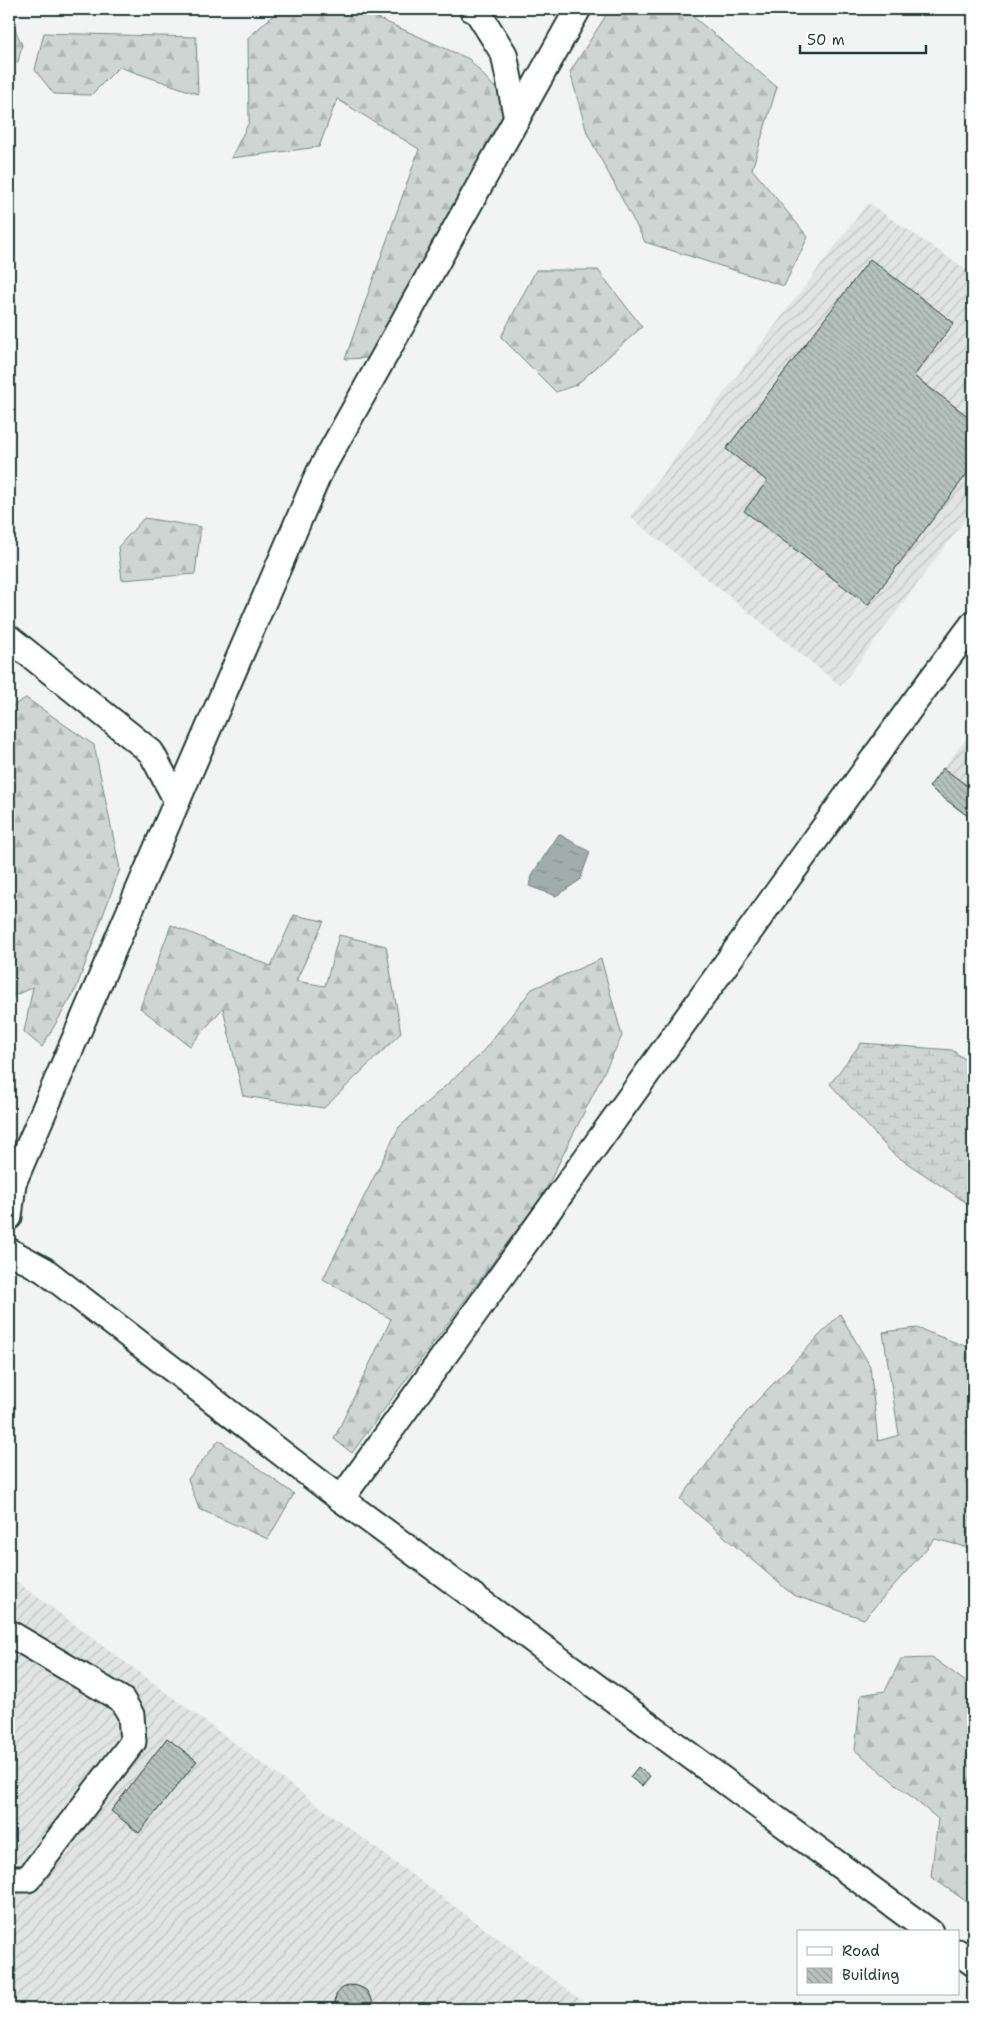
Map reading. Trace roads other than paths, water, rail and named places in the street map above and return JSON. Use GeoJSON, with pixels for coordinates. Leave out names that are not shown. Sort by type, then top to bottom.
{"type":"FeatureCollection","features":[{"type":"Feature","properties":{"kind":"street"},"geometry":{"type":"LineString","coordinates":[[472,9],[477,11],[504,54],[516,119]]}},
{"type":"Feature","properties":{"kind":"street"},"geometry":{"type":"LineString","coordinates":[[9,1217],[13,1183],[319,473],[578,9]]}},
{"type":"Feature","properties":{"kind":"street"},"geometry":{"type":"LineString","coordinates":[[341,1500],[912,704],[973,624]]}},
{"type":"Feature","properties":{"kind":"street"},"geometry":{"type":"LineString","coordinates":[[9,638],[151,752],[177,801]]}},
{"type":"Feature","properties":{"kind":"street"},"geometry":{"type":"LineString","coordinates":[[9,1251],[44,1270],[341,1500],[927,1930]]}},
{"type":"Feature","properties":{"kind":"street"},"geometry":{"type":"LineString","coordinates":[[9,1633],[122,1700],[131,1715],[133,1742],[28,1879],[9,1879]]}},
{"type":"Feature","properties":{"kind":"street"},"geometry":{"type":"LineString","coordinates":[[960,1953],[973,1963]]}},
{"type":"Feature","properties":{"kind":"water"},"geometry":{"type":"Polygon","coordinates":[[[559,834],[590,852],[580,880],[556,896],[529,886],[533,873],[559,834]]]}}]}
